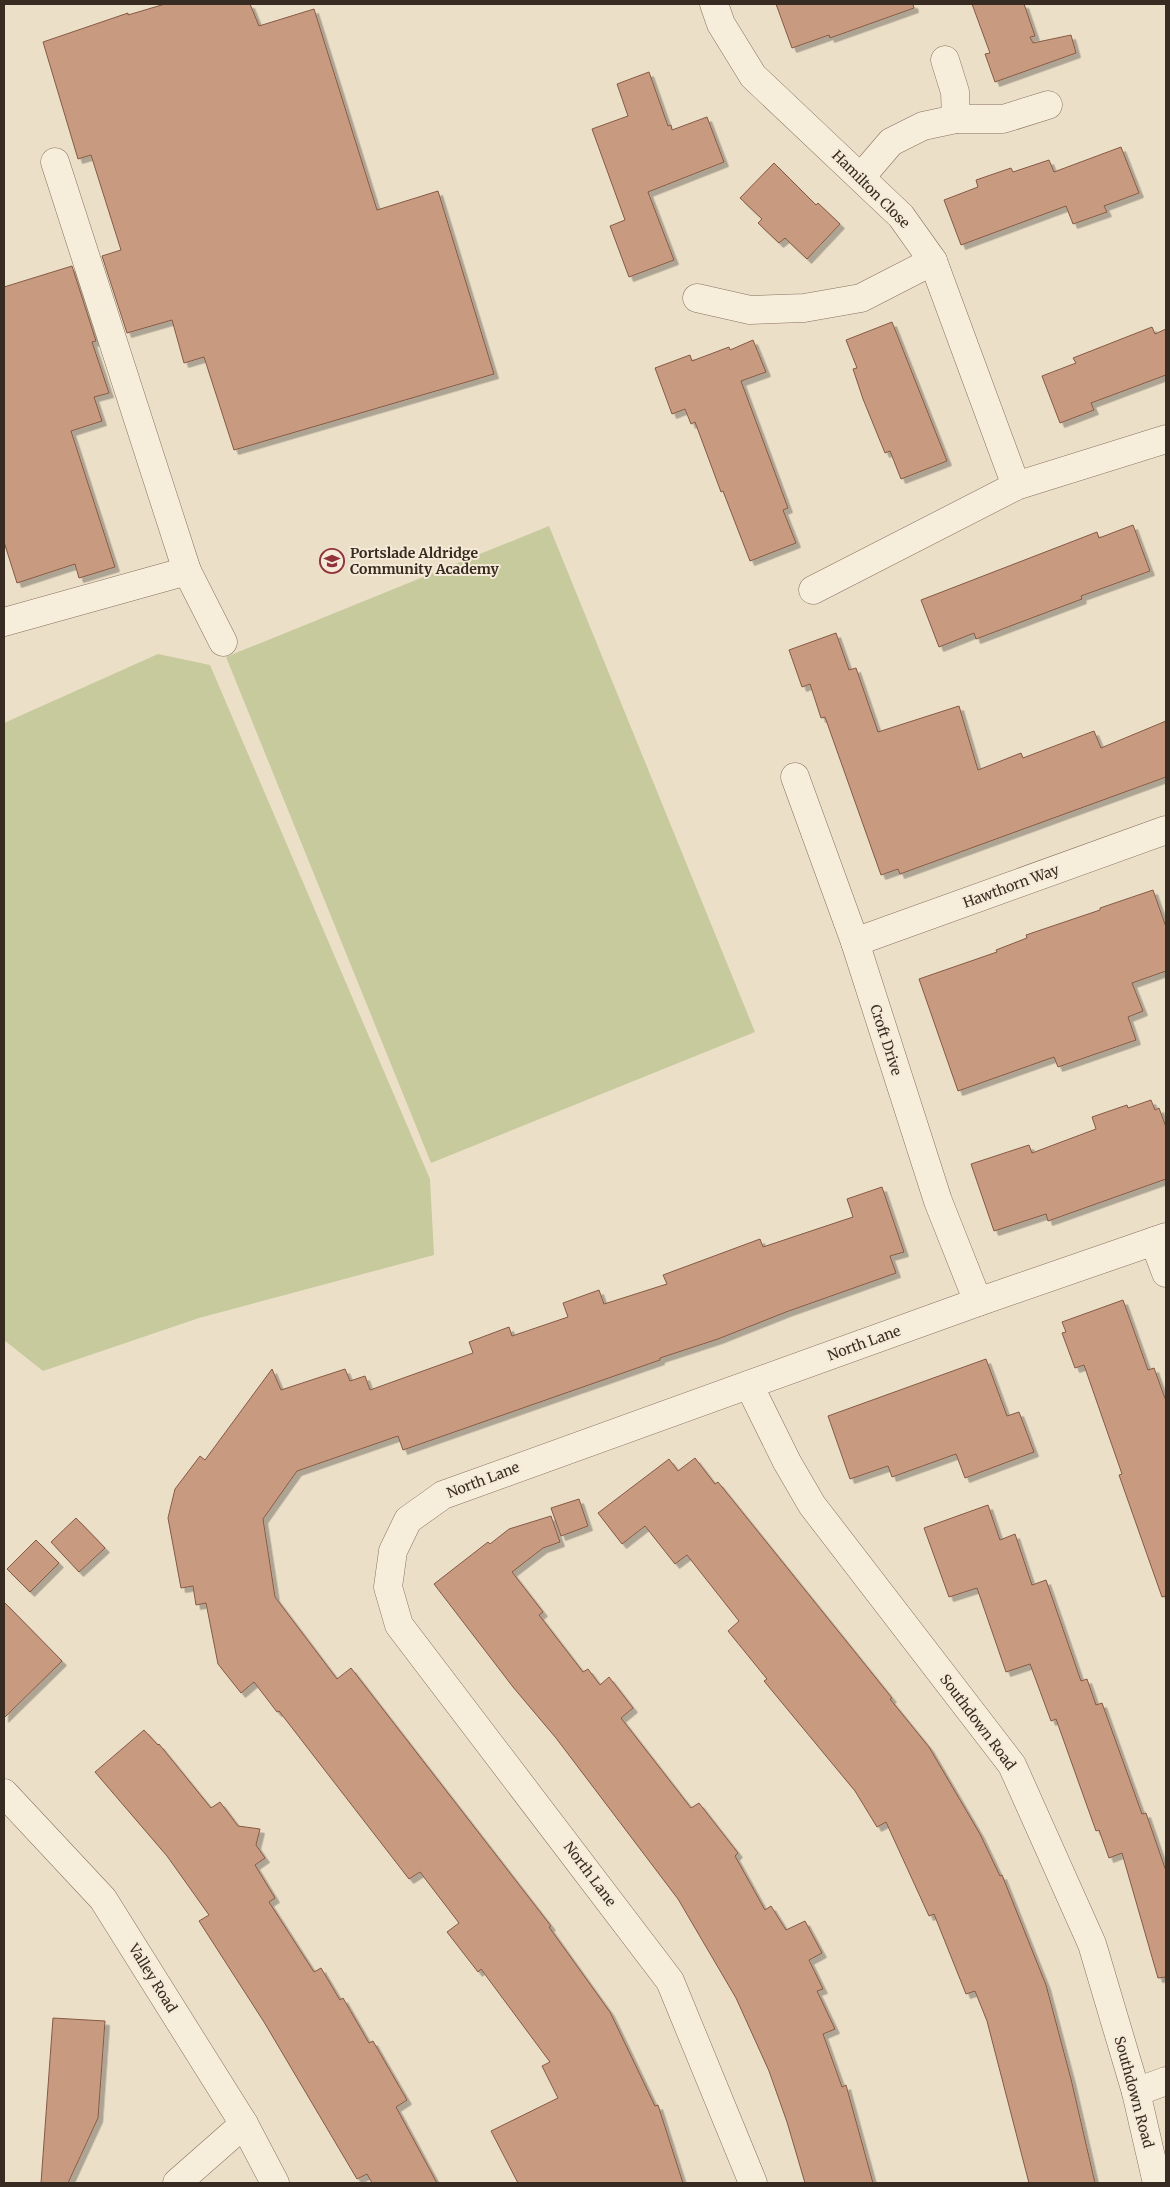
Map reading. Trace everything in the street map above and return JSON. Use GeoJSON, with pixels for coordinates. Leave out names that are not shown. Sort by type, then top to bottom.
{"type":"FeatureCollection","features":[{"type":"Feature","properties":{"kind":"street","name":"Hamilton Close"},"geometry":{"type":"LineString","coordinates":[[714,4],[721,24],[753,76],[901,216],[934,261],[1016,486]]}},
{"type":"Feature","properties":{"kind":"street"},"geometry":{"type":"LineString","coordinates":[[945,60],[955,92],[956,119]]}},
{"type":"Feature","properties":{"kind":"street"},"geometry":{"type":"LineString","coordinates":[[861,177],[890,142],[923,126],[956,119],[1003,119],[1048,105]]}},
{"type":"Feature","properties":{"kind":"street"},"geometry":{"type":"LineString","coordinates":[[55,162],[188,571],[224,642]]}},
{"type":"Feature","properties":{"kind":"street"},"geometry":{"type":"LineString","coordinates":[[697,298],[750,310],[804,308],[861,298],[934,261]]}},
{"type":"Feature","properties":{"kind":"street"},"geometry":{"type":"LineString","coordinates":[[813,590],[1016,486],[1166,439]]}},
{"type":"Feature","properties":{"kind":"street"},"geometry":{"type":"LineString","coordinates":[[4,622],[188,571]]}},
{"type":"Feature","properties":{"kind":"street","name":"Croft Drive"},"geometry":{"type":"LineString","coordinates":[[795,777],[855,942],[938,1201],[978,1302]]}},
{"type":"Feature","properties":{"kind":"street","name":"Hawthorn Way"},"geometry":{"type":"LineString","coordinates":[[855,942],[1166,830]]}},
{"type":"Feature","properties":{"kind":"street","name":"North Lane"},"geometry":{"type":"LineString","coordinates":[[752,2183],[670,1980],[399,1625],[388,1587],[393,1551],[408,1520],[444,1495],[978,1302],[1160,1239],[1166,1273]]}},
{"type":"Feature","properties":{"kind":"street","name":"Southdown Road"},"geometry":{"type":"LineString","coordinates":[[749,1386],[787,1462],[812,1505],[1012,1765],[1092,1944],[1136,2092],[1157,2183]]}},
{"type":"Feature","properties":{"kind":"street","name":"Valley Road"},"geometry":{"type":"LineString","coordinates":[[4,1792],[104,1899],[244,2124],[275,2183]]}},
{"type":"Feature","properties":{"kind":"street"},"geometry":{"type":"LineString","coordinates":[[1136,2092],[1166,2082]]}},
{"type":"Feature","properties":{"kind":"street"},"geometry":{"type":"LineString","coordinates":[[176,2183],[244,2124]]}},
{"type":"Feature","properties":{"kind":"green space"},"geometry":{"type":"Polygon","coordinates":[[[549,526],[755,1032],[431,1163],[226,657],[549,526]]]}},
{"type":"Feature","properties":{"kind":"green space"},"geometry":{"type":"Polygon","coordinates":[[[158,654],[210,665],[430,1179],[434,1255],[199,1318],[43,1371],[4,1340],[4,723],[158,654]]]}},
{"type":"Feature","properties":{"kind":"building"},"geometry":{"type":"Polygon","coordinates":[[[165,4],[250,4],[259,26],[314,9],[377,210],[438,191],[494,374],[234,450],[204,357],[184,363],[172,320],[127,333],[102,256],[121,250],[91,155],[78,159],[43,42],[128,13],[128,15],[165,4]]]}},
{"type":"Feature","properties":{"kind":"building"},"geometry":{"type":"Polygon","coordinates":[[[776,4],[913,4],[914,8],[830,38],[829,35],[792,48],[776,4]]]}},
{"type":"Feature","properties":{"kind":"building"},"geometry":{"type":"Polygon","coordinates":[[[972,4],[1024,4],[1035,36],[1030,37],[1033,43],[1071,35],[1076,53],[995,82],[985,54],[990,53],[972,4]]]}},
{"type":"Feature","properties":{"kind":"building"},"geometry":{"type":"Polygon","coordinates":[[[649,72],[668,126],[671,125],[672,130],[707,117],[724,162],[648,192],[674,260],[629,277],[610,226],[625,220],[592,129],[628,116],[617,84],[649,72]]]}},
{"type":"Feature","properties":{"kind":"building"},"geometry":{"type":"Polygon","coordinates":[[[1121,147],[1139,193],[1104,206],[1107,212],[1073,224],[1066,206],[961,245],[944,200],[978,187],[976,180],[1011,168],[1013,172],[1049,160],[1054,172],[1121,147]]]}},
{"type":"Feature","properties":{"kind":"building"},"geometry":{"type":"Polygon","coordinates":[[[774,163],[816,205],[818,203],[840,224],[807,259],[785,238],[779,243],[758,223],[762,219],[740,198],[774,163]]]}},
{"type":"Feature","properties":{"kind":"building"},"geometry":{"type":"Polygon","coordinates":[[[72,266],[96,341],[92,342],[109,393],[94,397],[102,421],[71,431],[115,567],[79,578],[75,564],[17,583],[4,542],[4,287],[72,266]]]}},
{"type":"Feature","properties":{"kind":"building"},"geometry":{"type":"Polygon","coordinates":[[[892,322],[947,461],[901,479],[890,451],[885,453],[863,399],[853,369],[857,368],[846,340],[892,322]]]}},
{"type":"Feature","properties":{"kind":"building"},"geometry":{"type":"Polygon","coordinates":[[[1152,327],[1155,334],[1166,329],[1166,375],[1091,403],[1094,410],[1060,423],[1042,376],[1076,363],[1073,358],[1152,327]]]}},
{"type":"Feature","properties":{"kind":"building"},"geometry":{"type":"Polygon","coordinates":[[[753,340],[766,372],[741,381],[788,508],[783,510],[796,543],[750,561],[723,491],[721,492],[695,422],[691,424],[685,409],[672,414],[655,368],[690,355],[692,361],[729,347],[730,350],[753,340]]]}},
{"type":"Feature","properties":{"kind":"building"},"geometry":{"type":"Polygon","coordinates":[[[1133,525],[1150,571],[1081,596],[1082,599],[976,639],[974,633],[939,647],[921,600],[1097,532],[1099,538],[1133,525]]]}},
{"type":"Feature","properties":{"kind":"building"},"geometry":{"type":"Polygon","coordinates":[[[836,633],[849,670],[856,668],[878,732],[959,706],[978,770],[1021,753],[1023,758],[1094,731],[1101,748],[1166,721],[1166,777],[900,874],[898,869],[881,875],[825,717],[821,718],[810,684],[802,687],[789,650],[836,633]]]}},
{"type":"Feature","properties":{"kind":"building"},"geometry":{"type":"Polygon","coordinates":[[[1153,890],[1166,927],[1166,971],[1132,983],[1143,1011],[1128,1017],[1136,1040],[1058,1067],[1054,1057],[958,1091],[919,979],[997,952],[996,950],[1027,938],[1026,935],[1153,890]]]}},
{"type":"Feature","properties":{"kind":"building"},"geometry":{"type":"Polygon","coordinates":[[[1151,1100],[1155,1110],[1159,1108],[1166,1127],[1166,1179],[1048,1221],[1046,1214],[994,1231],[971,1164],[1029,1145],[1032,1153],[1096,1129],[1092,1117],[1127,1105],[1128,1108],[1151,1100]]]}},
{"type":"Feature","properties":{"kind":"building"},"geometry":{"type":"Polygon","coordinates":[[[882,1187],[904,1252],[890,1256],[896,1273],[786,1312],[718,1339],[660,1358],[660,1360],[403,1450],[398,1436],[297,1471],[263,1519],[275,1597],[337,1679],[351,1668],[551,1926],[549,1927],[610,2012],[655,2106],[658,2105],[683,2183],[518,2183],[491,2131],[558,2098],[542,2066],[550,2062],[481,1969],[478,1972],[447,1932],[459,1923],[420,1872],[409,1879],[279,1711],[277,1712],[254,1682],[241,1693],[218,1664],[206,1603],[196,1605],[193,1586],[181,1588],[168,1518],[175,1489],[200,1456],[205,1460],[272,1369],[281,1390],[345,1369],[350,1381],[365,1376],[370,1390],[473,1353],[469,1342],[509,1327],[512,1336],[568,1317],[563,1303],[599,1290],[604,1304],[667,1284],[663,1275],[760,1239],[763,1247],[853,1217],[847,1199],[882,1187]]]}},
{"type":"Feature","properties":{"kind":"building"},"geometry":{"type":"Polygon","coordinates":[[[1123,1300],[1148,1370],[1154,1368],[1166,1401],[1166,1596],[1162,1597],[1119,1475],[1122,1474],[1084,1365],[1075,1368],[1062,1333],[1066,1332],[1062,1322],[1123,1300]]]}},
{"type":"Feature","properties":{"kind":"building"},"geometry":{"type":"Polygon","coordinates":[[[986,1359],[1007,1416],[1019,1412],[1034,1452],[965,1478],[956,1454],[892,1477],[888,1466],[850,1479],[828,1416],[986,1359]]]}},
{"type":"Feature","properties":{"kind":"building"},"geometry":{"type":"Polygon","coordinates":[[[695,1458],[715,1484],[718,1482],[892,1698],[890,1699],[929,1747],[980,1834],[1000,1876],[1002,1875],[1046,1985],[1071,2079],[1095,2183],[1029,2183],[987,2021],[975,1991],[966,1994],[934,1914],[929,1916],[886,1822],[877,1827],[855,1791],[764,1681],[767,1679],[728,1631],[739,1621],[687,1555],[675,1564],[645,1526],[622,1544],[598,1513],[669,1459],[678,1471],[695,1458]]]}},
{"type":"Feature","properties":{"kind":"building"},"geometry":{"type":"Polygon","coordinates":[[[579,1499],[588,1526],[561,1536],[551,1508],[579,1499]]]}},
{"type":"Feature","properties":{"kind":"building"},"geometry":{"type":"Polygon","coordinates":[[[988,1505],[1000,1540],[1015,1534],[1032,1585],[1046,1580],[1081,1681],[1087,1679],[1096,1705],[1102,1703],[1142,1814],[1146,1813],[1166,1871],[1166,1977],[1158,1978],[1122,1853],[1109,1858],[1099,1830],[1096,1831],[1056,1719],[1051,1721],[1030,1664],[1006,1672],[977,1588],[949,1597],[924,1528],[988,1505]]]}},
{"type":"Feature","properties":{"kind":"building"},"geometry":{"type":"Polygon","coordinates":[[[551,1516],[560,1542],[543,1548],[512,1572],[543,1612],[539,1615],[583,1672],[588,1669],[600,1685],[609,1677],[633,1708],[621,1718],[691,1808],[699,1803],[738,1853],[735,1856],[765,1910],[771,1906],[786,1930],[805,1921],[822,1953],[809,1960],[823,1989],[817,1991],[835,2029],[823,2034],[842,2087],[846,2085],[873,2183],[805,2183],[787,2122],[769,2071],[736,1998],[678,1899],[556,1738],[513,1687],[434,1584],[488,1542],[490,1544],[509,1529],[551,1516]]]}},
{"type":"Feature","properties":{"kind":"building"},"geometry":{"type":"Polygon","coordinates":[[[76,1518],[105,1548],[79,1572],[51,1542],[76,1518]]]}},
{"type":"Feature","properties":{"kind":"building"},"geometry":{"type":"Polygon","coordinates":[[[36,1540],[59,1563],[30,1592],[7,1569],[36,1540]]]}},
{"type":"Feature","properties":{"kind":"building"},"geometry":{"type":"Polygon","coordinates":[[[4,1602],[62,1661],[4,1718],[4,1602]]]}},
{"type":"Feature","properties":{"kind":"building"},"geometry":{"type":"Polygon","coordinates":[[[144,1730],[159,1744],[211,1808],[220,1802],[238,1826],[260,1829],[256,1845],[265,1858],[255,1865],[275,1898],[269,1902],[314,1972],[321,1968],[340,2000],[343,1998],[369,2043],[373,2041],[407,2100],[396,2107],[437,2183],[372,2183],[367,2174],[357,2179],[264,2022],[199,1921],[209,1915],[167,1856],[95,1772],[144,1730]]]}},
{"type":"Feature","properties":{"kind":"building"},"geometry":{"type":"Polygon","coordinates":[[[53,2018],[105,2021],[98,2118],[68,2183],[41,2183],[53,2018]]]}},
{"type":"Feature","properties":{"kind":"place","name":"Portslade Aldridge Community Academy"},"geometry":{"type":"Point","coordinates":[332,561]}}]}
